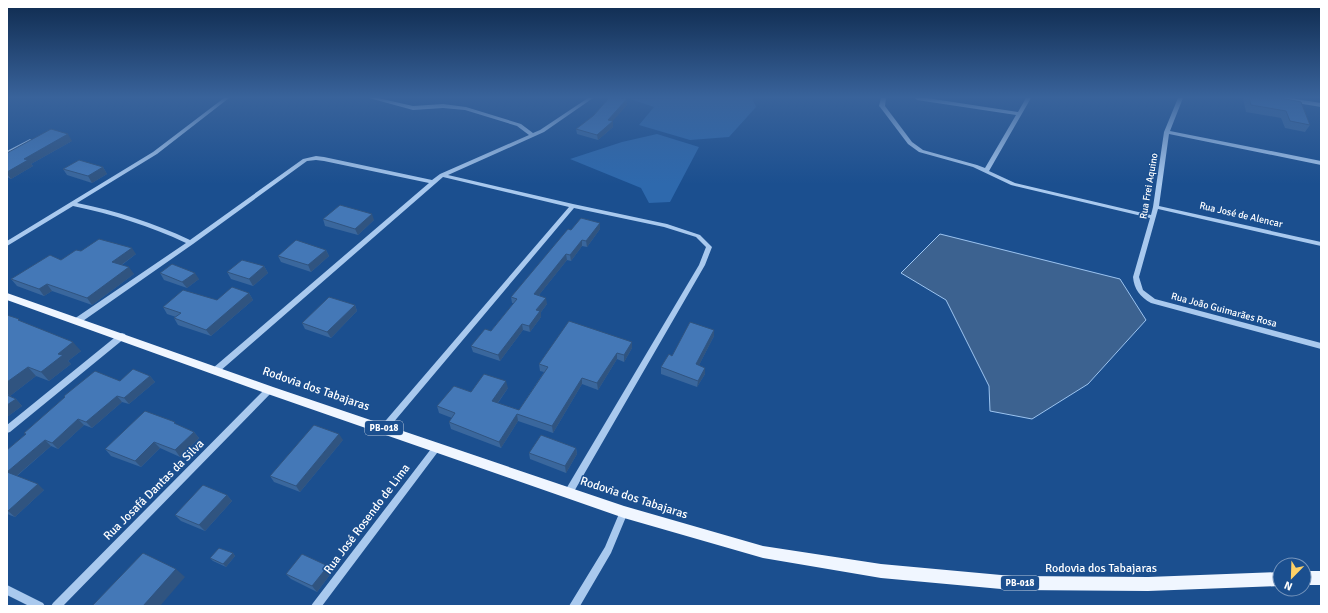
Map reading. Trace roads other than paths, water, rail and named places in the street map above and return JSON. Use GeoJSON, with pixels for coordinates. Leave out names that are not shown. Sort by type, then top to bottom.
{"type":"FeatureCollection","features":[{"type":"Feature","properties":{"kind":"main road","name":"Rodovia dos Tabajaras"},"geometry":{"type":"LineString","coordinates":[[7,296],[269,390],[384,428],[624,512],[763,552],[881,571],[1012,583],[1148,584],[1272,579]]}},
{"type":"Feature","properties":{"kind":"street"},"geometry":{"type":"LineString","coordinates":[[7,244],[155,153],[190,127]]}},
{"type":"Feature","properties":{"kind":"street"},"geometry":{"type":"LineString","coordinates":[[521,127],[533,135]]}},
{"type":"Feature","properties":{"kind":"street"},"geometry":{"type":"LineString","coordinates":[[216,370],[442,174],[533,135],[546,127]]}},
{"type":"Feature","properties":{"kind":"street"},"geometry":{"type":"LineString","coordinates":[[899,127],[916,148],[986,171],[1013,184],[1153,217]]}},
{"type":"Feature","properties":{"kind":"street"},"geometry":{"type":"LineString","coordinates":[[986,171],[1012,127]]}},
{"type":"Feature","properties":{"kind":"street","name":"Rua Frei Aquino"},"geometry":{"type":"LineString","coordinates":[[1136,277],[1156,206],[1167,132],[1169,127]]}},
{"type":"Feature","properties":{"kind":"street"},"geometry":{"type":"LineString","coordinates":[[1167,132],[1321,163]]}},
{"type":"Feature","properties":{"kind":"street"},"geometry":{"type":"LineString","coordinates":[[7,153],[30,141]]}},
{"type":"Feature","properties":{"kind":"street"},"geometry":{"type":"LineString","coordinates":[[77,321],[191,243],[300,163],[311,159],[324,159],[432,182]]}},
{"type":"Feature","properties":{"kind":"street"},"geometry":{"type":"LineString","coordinates":[[442,174],[573,206],[689,232],[703,239],[709,246],[702,265],[569,492]]}},
{"type":"Feature","properties":{"kind":"street"},"geometry":{"type":"LineString","coordinates":[[71,204],[140,220],[161,228],[191,243]]}},
{"type":"Feature","properties":{"kind":"street"},"geometry":{"type":"LineString","coordinates":[[384,428],[573,206]]}},
{"type":"Feature","properties":{"kind":"street","name":"Rua José de Alencar"},"geometry":{"type":"LineString","coordinates":[[1156,206],[1321,244]]}},
{"type":"Feature","properties":{"kind":"street","name":"Rua João Guimarães Rosa"},"geometry":{"type":"LineString","coordinates":[[1136,277],[1137,287],[1141,293],[1153,301],[1321,346]]}},
{"type":"Feature","properties":{"kind":"street"},"geometry":{"type":"LineString","coordinates":[[7,430],[122,336]]}},
{"type":"Feature","properties":{"kind":"street","name":"Rua Josafá Dantas da Silva"},"geometry":{"type":"LineString","coordinates":[[56,606],[269,390]]}},
{"type":"Feature","properties":{"kind":"street","name":"Rua José Rosendo de Lima"},"geometry":{"type":"LineString","coordinates":[[316,606],[437,447]]}},
{"type":"Feature","properties":{"kind":"street"},"geometry":{"type":"LineString","coordinates":[[574,606],[608,550],[624,512]]}},
{"type":"Feature","properties":{"kind":"street"},"geometry":{"type":"LineString","coordinates":[[7,590],[40,606]]}}]}
